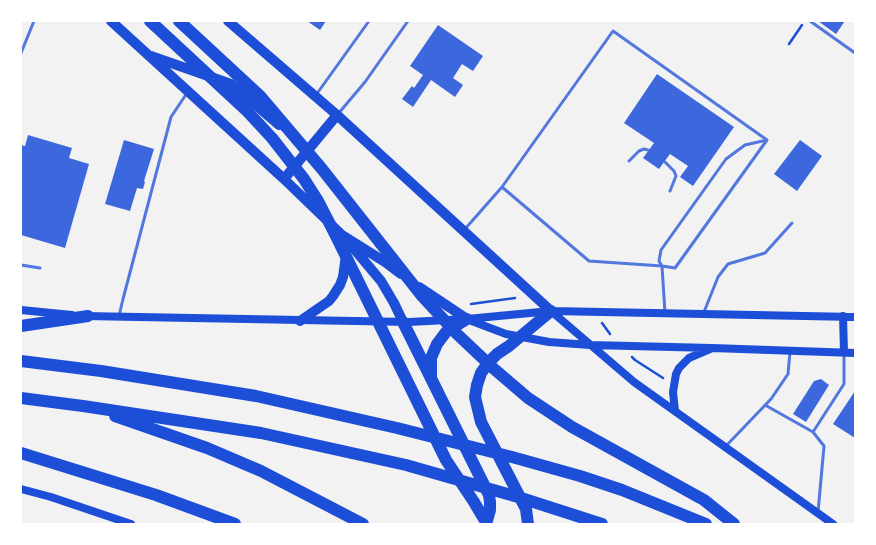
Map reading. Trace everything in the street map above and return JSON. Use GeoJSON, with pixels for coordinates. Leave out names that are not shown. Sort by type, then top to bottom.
{"type":"FeatureCollection","features":[{"type":"Feature","properties":{"kind":"highway"},"geometry":{"type":"LineString","coordinates":[[150,21],[246,110],[272,138],[304,179],[318,201],[335,234],[446,460],[474,502],[486,524]]}},
{"type":"Feature","properties":{"kind":"highway"},"geometry":{"type":"LineString","coordinates":[[179,21],[260,96],[322,170],[422,296],[457,334],[493,368],[528,398],[572,427],[704,500],[734,524]]}},
{"type":"Feature","properties":{"kind":"highway"},"geometry":{"type":"LineString","coordinates":[[528,524],[526,509],[481,422],[475,396],[481,373],[488,363],[497,354],[551,311]]}},
{"type":"Feature","properties":{"kind":"highway"},"geometry":{"type":"LineString","coordinates":[[21,326],[88,316]]}},
{"type":"Feature","properties":{"kind":"highway"},"geometry":{"type":"LineString","coordinates":[[431,381],[432,358],[437,344],[446,332],[467,319]]}},
{"type":"Feature","properties":{"kind":"highway"},"geometry":{"type":"LineString","coordinates":[[403,322],[488,495],[490,510],[486,524]]}},
{"type":"Feature","properties":{"kind":"highway"},"geometry":{"type":"LineString","coordinates":[[21,361],[101,371],[256,396],[397,428],[580,476],[622,490],[706,524]]}},
{"type":"Feature","properties":{"kind":"highway"},"geometry":{"type":"LineString","coordinates":[[21,398],[261,433],[406,465],[518,497],[602,524]]}},
{"type":"Feature","properties":{"kind":"highway"},"geometry":{"type":"LineString","coordinates":[[84,406],[207,448],[261,471],[363,524]]}},
{"type":"Feature","properties":{"kind":"highway"},"geometry":{"type":"LineString","coordinates":[[21,453],[156,495],[235,524]]}},
{"type":"Feature","properties":{"kind":"main road"},"geometry":{"type":"LineString","coordinates":[[111,21],[284,179],[342,235],[381,281],[403,322]]}},
{"type":"Feature","properties":{"kind":"main road"},"geometry":{"type":"LineString","coordinates":[[228,21],[337,115],[551,311],[634,382],[833,524]]}},
{"type":"Feature","properties":{"kind":"main road"},"geometry":{"type":"LineString","coordinates":[[148,54],[231,84],[308,150]]}},
{"type":"Feature","properties":{"kind":"main road"},"geometry":{"type":"LineString","coordinates":[[284,179],[337,115]]}},
{"type":"Feature","properties":{"kind":"main road"},"geometry":{"type":"LineString","coordinates":[[342,235],[385,262],[428,294],[467,319],[506,334],[549,342],[590,345],[855,353]]}},
{"type":"Feature","properties":{"kind":"main road"},"geometry":{"type":"LineString","coordinates":[[300,320],[328,301],[340,285],[346,265],[346,251],[342,235]]}},
{"type":"Feature","properties":{"kind":"main road"},"geometry":{"type":"LineString","coordinates":[[21,310],[88,316],[119,317],[403,322],[467,319],[551,311],[855,317]]}},
{"type":"Feature","properties":{"kind":"main road"},"geometry":{"type":"LineString","coordinates":[[843,316],[844,352]]}},
{"type":"Feature","properties":{"kind":"main road"},"geometry":{"type":"LineString","coordinates":[[675,411],[673,392],[674,380],[679,368],[689,358],[712,348]]}},
{"type":"Feature","properties":{"kind":"main road"},"geometry":{"type":"LineString","coordinates":[[21,489],[51,497],[130,524]]}},
{"type":"Feature","properties":{"kind":"lane"},"geometry":{"type":"LineString","coordinates":[[21,53],[34,21]]}},
{"type":"Feature","properties":{"kind":"lane"},"geometry":{"type":"LineString","coordinates":[[315,96],[369,21]]}},
{"type":"Feature","properties":{"kind":"lane"},"geometry":{"type":"LineString","coordinates":[[337,115],[365,82],[408,21]]}},
{"type":"Feature","properties":{"kind":"lane"},"geometry":{"type":"LineString","coordinates":[[810,21],[855,53]]}},
{"type":"Feature","properties":{"kind":"lane"},"geometry":{"type":"LineString","coordinates":[[464,231],[502,187],[613,31],[767,140]]}},
{"type":"Feature","properties":{"kind":"lane"},"geometry":{"type":"LineString","coordinates":[[119,317],[171,117],[188,91]]}},
{"type":"Feature","properties":{"kind":"lane"},"geometry":{"type":"LineString","coordinates":[[502,187],[589,262],[675,268],[767,140]]}},
{"type":"Feature","properties":{"kind":"lane"},"geometry":{"type":"LineString","coordinates":[[665,313],[662,266],[659,260],[661,250],[726,159],[746,145],[767,140]]}},
{"type":"Feature","properties":{"kind":"lane"},"geometry":{"type":"LineString","coordinates":[[629,161],[639,151],[644,149],[648,150]]}},
{"type":"Feature","properties":{"kind":"lane"},"geometry":{"type":"LineString","coordinates":[[664,162],[674,171],[676,176],[670,191]]}},
{"type":"Feature","properties":{"kind":"lane"},"geometry":{"type":"LineString","coordinates":[[703,314],[718,277],[728,264],[765,253],[792,223]]}},
{"type":"Feature","properties":{"kind":"lane"},"geometry":{"type":"LineString","coordinates":[[21,265],[40,268]]}},
{"type":"Feature","properties":{"kind":"lane"},"geometry":{"type":"LineString","coordinates":[[725,447],[771,399],[788,374],[790,350]]}},
{"type":"Feature","properties":{"kind":"lane"},"geometry":{"type":"LineString","coordinates":[[813,432],[844,384],[844,352]]}},
{"type":"Feature","properties":{"kind":"lane"},"geometry":{"type":"LineString","coordinates":[[765,405],[813,432],[824,446],[818,514]]}},
{"type":"Feature","properties":{"kind":"path"},"geometry":{"type":"LineString","coordinates":[[789,44],[803,24]]}},
{"type":"Feature","properties":{"kind":"path"},"geometry":{"type":"LineString","coordinates":[[471,304],[515,298]]}},
{"type":"Feature","properties":{"kind":"path"},"geometry":{"type":"LineString","coordinates":[[602,323],[610,334]]}},
{"type":"Feature","properties":{"kind":"path"},"geometry":{"type":"LineString","coordinates":[[628,352],[635,360],[663,378]]}},
{"type":"Feature","properties":{"kind":"building"},"geometry":{"type":"Polygon","coordinates":[[[307,21],[326,21],[320,30],[307,21]]]}},
{"type":"Feature","properties":{"kind":"building"},"geometry":{"type":"Polygon","coordinates":[[[818,21],[845,21],[836,34],[818,21]]]}},
{"type":"Feature","properties":{"kind":"building"},"geometry":{"type":"Polygon","coordinates":[[[438,25],[483,56],[473,71],[462,64],[453,78],[463,85],[455,97],[431,80],[413,107],[402,99],[412,86],[414,88],[423,75],[410,66],[438,25]]]}},
{"type":"Feature","properties":{"kind":"building"},"geometry":{"type":"Polygon","coordinates":[[[657,74],[734,127],[693,186],[680,177],[688,166],[670,154],[659,169],[643,158],[654,143],[624,123],[657,74]]]}},
{"type":"Feature","properties":{"kind":"building"},"geometry":{"type":"Polygon","coordinates":[[[28,135],[72,148],[69,158],[89,164],[65,248],[21,235],[21,145],[25,146],[28,135]]]}},
{"type":"Feature","properties":{"kind":"building"},"geometry":{"type":"Polygon","coordinates":[[[124,140],[154,149],[143,189],[137,188],[130,211],[105,204],[124,140]]]}},
{"type":"Feature","properties":{"kind":"building"},"geometry":{"type":"Polygon","coordinates":[[[800,140],[822,156],[797,191],[774,174],[800,140]]]}},
{"type":"Feature","properties":{"kind":"building"},"geometry":{"type":"Polygon","coordinates":[[[821,379],[829,385],[806,422],[793,414],[814,381],[821,379]]]}},
{"type":"Feature","properties":{"kind":"building"},"geometry":{"type":"Polygon","coordinates":[[[855,391],[855,438],[833,424],[855,391]]]}}]}
